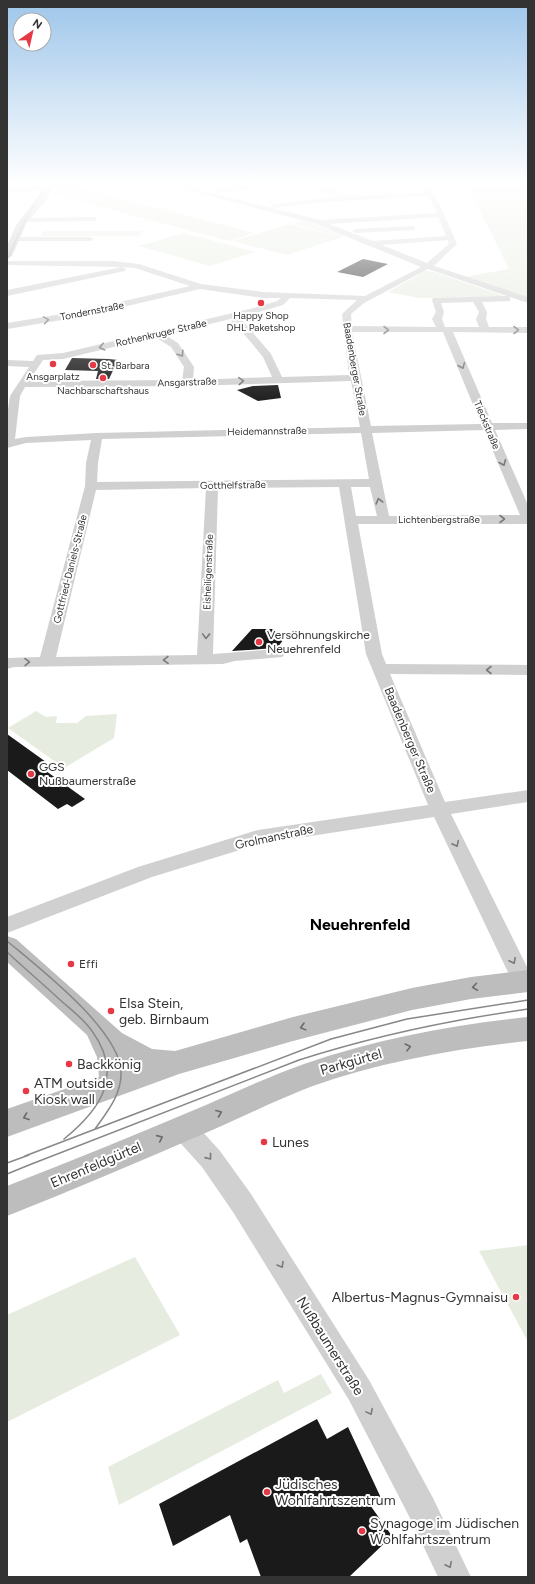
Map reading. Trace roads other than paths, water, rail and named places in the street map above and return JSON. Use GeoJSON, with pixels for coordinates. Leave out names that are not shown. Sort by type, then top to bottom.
{"type":"FeatureCollection","features":[{"type":"Feature","properties":{"kind":"street"},"geometry":{"type":"LineString","coordinates":[[49,259],[136,266],[200,286],[264,295],[364,298]]}},
{"type":"Feature","properties":{"kind":"street"},"geometry":{"type":"LineString","coordinates":[[409,259],[524,299]]}},
{"type":"Feature","properties":{"kind":"street","name":"Baadenberger Straße"},"geometry":{"type":"LineString","coordinates":[[384,520],[374,483],[366,430],[354,378],[346,314],[364,298],[380,292],[427,266],[436,259]]}},
{"type":"Feature","properties":{"kind":"street"},"geometry":{"type":"LineString","coordinates":[[7,293],[136,266]]}},
{"type":"Feature","properties":{"kind":"street","name":"Tondernstraße"},"geometry":{"type":"LineString","coordinates":[[7,326],[95,311],[200,286]]}},
{"type":"Feature","properties":{"kind":"street","name":"Rothenkruger Straße"},"geometry":{"type":"LineString","coordinates":[[36,364],[40,357],[62,356],[157,334],[233,320],[273,306],[285,300],[286,296]]}},
{"type":"Feature","properties":{"kind":"street"},"geometry":{"type":"LineString","coordinates":[[485,330],[481,319],[483,312],[476,299],[524,299]]}},
{"type":"Feature","properties":{"kind":"street","name":"Tieckstraße"},"geometry":{"type":"LineString","coordinates":[[476,299],[436,300],[440,312],[437,319],[445,330],[528,519]]}},
{"type":"Feature","properties":{"kind":"street"},"geometry":{"type":"LineString","coordinates":[[233,320],[268,356],[278,379]]}},
{"type":"Feature","properties":{"kind":"street"},"geometry":{"type":"LineString","coordinates":[[347,329],[528,330]]}},
{"type":"Feature","properties":{"kind":"street"},"geometry":{"type":"LineString","coordinates":[[157,334],[175,345],[189,367],[188,383]]}},
{"type":"Feature","properties":{"kind":"street"},"geometry":{"type":"LineString","coordinates":[[7,363],[36,364],[28,377],[21,384],[15,396],[8,444]]}},
{"type":"Feature","properties":{"kind":"street","name":"Ansgarstraße"},"geometry":{"type":"LineString","coordinates":[[21,384],[188,383],[278,379],[354,378]]}},
{"type":"Feature","properties":{"kind":"street","name":"Heidemannstraße"},"geometry":{"type":"LineString","coordinates":[[8,444],[26,440],[97,436],[528,426]]}},
{"type":"Feature","properties":{"kind":"street","name":"Gottfried-Daniels-Straße"},"geometry":{"type":"LineString","coordinates":[[47,662],[91,486],[92,463],[97,436]]}},
{"type":"Feature","properties":{"kind":"street","name":"Baadenberger Straße"},"geometry":{"type":"LineString","coordinates":[[344,483],[374,654],[379,669],[439,809],[525,981]]}},
{"type":"Feature","properties":{"kind":"street","name":"Gotthelfstraße"},"geometry":{"type":"LineString","coordinates":[[91,486],[374,483]]}},
{"type":"Feature","properties":{"kind":"street","name":"Eisheiligenstraße"},"geometry":{"type":"LineString","coordinates":[[205,659],[212,485]]}},
{"type":"Feature","properties":{"kind":"street","name":"Lichtenbergstraße"},"geometry":{"type":"LineString","coordinates":[[351,520],[528,519]]}},
{"type":"Feature","properties":{"kind":"street"},"geometry":{"type":"LineString","coordinates":[[7,664],[11,662],[205,659],[277,654]]}},
{"type":"Feature","properties":{"kind":"street"},"geometry":{"type":"LineString","coordinates":[[379,669],[528,670]]}},
{"type":"Feature","properties":{"kind":"street","name":"Grolmanstraße"},"geometry":{"type":"LineString","coordinates":[[7,925],[146,872],[258,837],[528,796]]}},
{"type":"Feature","properties":{"kind":"street"},"geometry":{"type":"LineString","coordinates":[[7,946],[98,1030],[125,1050],[148,1061],[179,1062]]}},
{"type":"Feature","properties":{"kind":"street"},"geometry":{"type":"LineString","coordinates":[[7,1123],[179,1062],[300,1027],[412,999],[471,988],[525,981]]}},
{"type":"Feature","properties":{"kind":"street","name":"Parkgürtel"},"geometry":{"type":"LineString","coordinates":[[183,1128],[310,1074],[359,1059],[420,1044],[478,1034],[528,1029]]}},
{"type":"Feature","properties":{"kind":"street"},"geometry":{"type":"LineString","coordinates":[[98,1030],[109,1048],[115,1074],[113,1085]]}},
{"type":"Feature","properties":{"kind":"street","name":"Ehrenfeldgürtel"},"geometry":{"type":"LineString","coordinates":[[7,1201],[97,1166],[183,1128]]}},
{"type":"Feature","properties":{"kind":"street","name":"Nußbaumerstraße"},"geometry":{"type":"LineString","coordinates":[[183,1128],[211,1159],[242,1203],[359,1390],[422,1510],[455,1577]]}},
{"type":"Feature","properties":{"kind":"tunnel"},"geometry":{"type":"LineString","coordinates":[[233,319],[240,323]]}},
{"type":"Feature","properties":{"kind":"tram line"},"geometry":{"type":"LineString","coordinates":[[7,941],[76,1001],[93,1019],[117,1055],[121,1072],[119,1088],[113,1102],[95,1129]]}},
{"type":"Feature","properties":{"kind":"tram line"},"geometry":{"type":"LineString","coordinates":[[7,952],[85,1022],[102,1047],[106,1062],[107,1077],[104,1090],[98,1103],[88,1116],[64,1139]]}},
{"type":"Feature","properties":{"kind":"tram line"},"geometry":{"type":"LineString","coordinates":[[25,1156],[331,1039],[407,1019],[528,1000]]}},
{"type":"Feature","properties":{"kind":"tram line"},"geometry":{"type":"LineString","coordinates":[[31,1164],[299,1060],[327,1051],[412,1030],[470,1018],[528,1009]]}},
{"type":"Feature","properties":{"kind":"tram line"},"geometry":{"type":"LineString","coordinates":[[7,1163],[29,1155]]}},
{"type":"Feature","properties":{"kind":"tram line"},"geometry":{"type":"LineString","coordinates":[[7,1174],[31,1164]]}},
{"type":"Feature","properties":{"kind":"place","name":"Happy Shop DHL Paketshop"},"geometry":{"type":"Point","coordinates":[261,303]}},
{"type":"Feature","properties":{"kind":"place","name":"Ansgarplatz"},"geometry":{"type":"Point","coordinates":[53,364]}},
{"type":"Feature","properties":{"kind":"place","name":"St. Barbara"},"geometry":{"type":"Point","coordinates":[93,365]}},
{"type":"Feature","properties":{"kind":"place","name":"Nachbarschaftshaus"},"geometry":{"type":"Point","coordinates":[103,378]}},
{"type":"Feature","properties":{"kind":"place","name":"Versöhnungskirche Neuehrenfeld"},"geometry":{"type":"Point","coordinates":[259,642]}},
{"type":"Feature","properties":{"kind":"place","name":"GGS Nußbaumerstraße"},"geometry":{"type":"Point","coordinates":[31,774]}},
{"type":"Feature","properties":{"kind":"place","name":"Effi"},"geometry":{"type":"Point","coordinates":[71,964]}},
{"type":"Feature","properties":{"kind":"place","name":"Elsa Stein, geb. Birnbaum"},"geometry":{"type":"Point","coordinates":[111,1011]}},
{"type":"Feature","properties":{"kind":"place","name":"Backkönig"},"geometry":{"type":"Point","coordinates":[69,1064]}},
{"type":"Feature","properties":{"kind":"place","name":"ATM outside Kiosk wall"},"geometry":{"type":"Point","coordinates":[26,1091]}},
{"type":"Feature","properties":{"kind":"place","name":"Lunes"},"geometry":{"type":"Point","coordinates":[264,1142]}},
{"type":"Feature","properties":{"kind":"place","name":"Albertus-Magnus-Gymnaisu"},"geometry":{"type":"Point","coordinates":[516,1297]}},
{"type":"Feature","properties":{"kind":"place","name":"Jüdisches Wohlfahrtszentrum"},"geometry":{"type":"Point","coordinates":[267,1492]}},
{"type":"Feature","properties":{"kind":"place","name":"Synagoge im Jüdischen Wohlfahrtszentrum"},"geometry":{"type":"Point","coordinates":[362,1531]}},
{"type":"Feature","properties":{"kind":"district","name":"Neuehrenfeld"},"geometry":{"type":"Point","coordinates":[360,924]}}]}
